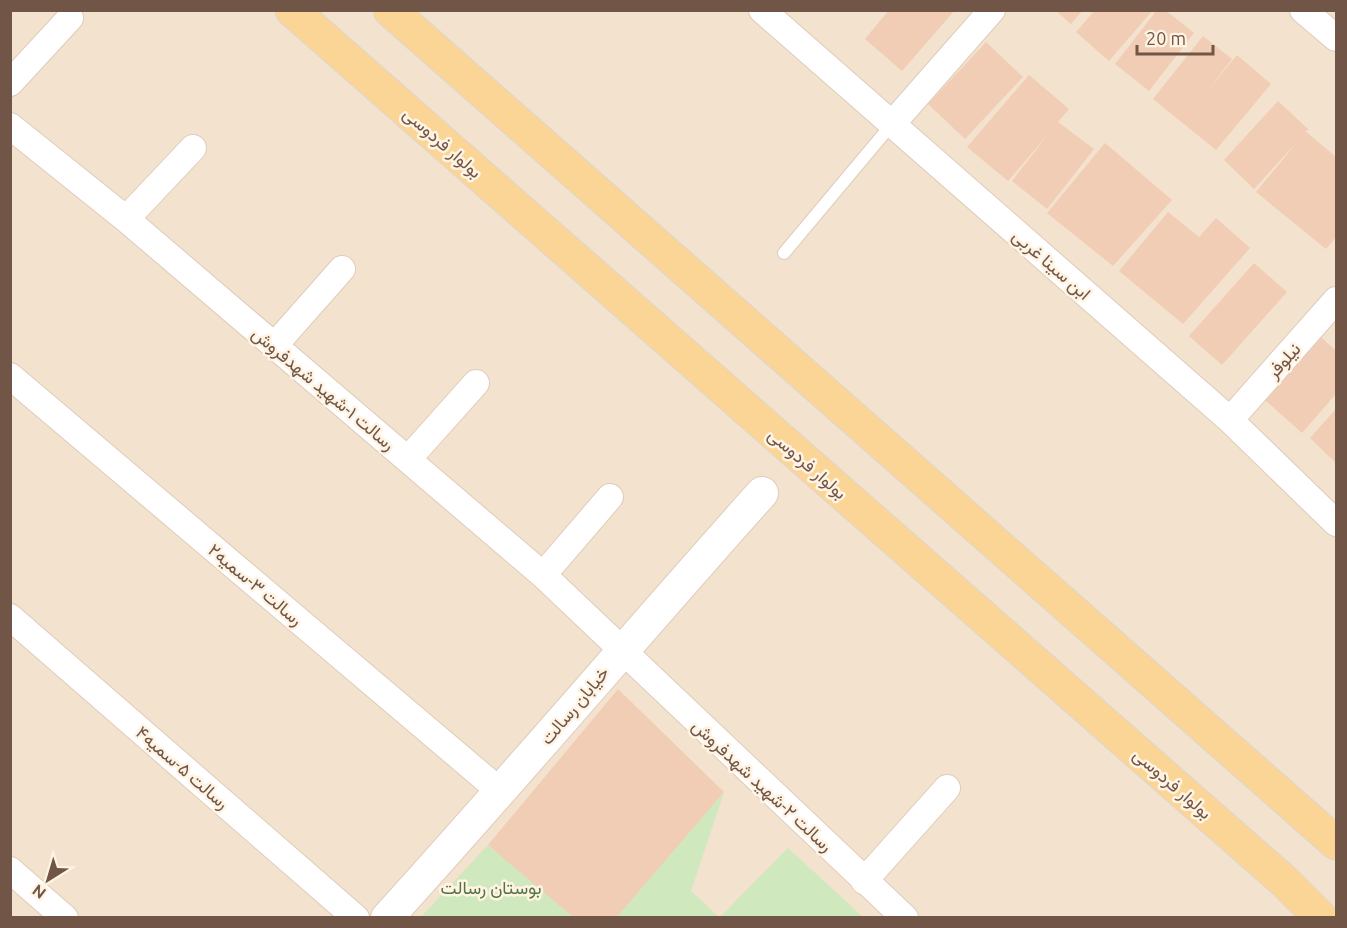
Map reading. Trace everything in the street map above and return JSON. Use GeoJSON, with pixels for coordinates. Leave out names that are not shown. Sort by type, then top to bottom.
{"type":"FeatureCollection","features":[{"type":"Feature","properties":{"kind":"main road","name":"بولوار فردوسی"},"geometry":{"type":"LineString","coordinates":[[292,10],[1285,882],[1321,918]]}},
{"type":"Feature","properties":{"kind":"main road"},"geometry":{"type":"LineString","coordinates":[[390,10],[1336,843]]}},
{"type":"Feature","properties":{"kind":"main road"},"geometry":{"type":"LineString","coordinates":[[1285,882],[1296,918]]}},
{"type":"Feature","properties":{"kind":"street","name":"ابن سینا غربی"},"geometry":{"type":"LineString","coordinates":[[762,10],[1230,420],[1336,523]]}},
{"type":"Feature","properties":{"kind":"street"},"geometry":{"type":"LineString","coordinates":[[892,124],[992,10]]}},
{"type":"Feature","properties":{"kind":"street"},"geometry":{"type":"LineString","coordinates":[[1303,10],[1336,38]]}},
{"type":"Feature","properties":{"kind":"street"},"geometry":{"type":"LineString","coordinates":[[10,84],[70,18]]}},
{"type":"Feature","properties":{"kind":"street","name":"رسالت ۱-شهید شهدفروش"},"geometry":{"type":"LineString","coordinates":[[13,135],[126,219],[543,575],[621,650]]}},
{"type":"Feature","properties":{"kind":"street"},"geometry":{"type":"LineString","coordinates":[[126,219],[193,148]]}},
{"type":"Feature","properties":{"kind":"street"},"geometry":{"type":"LineString","coordinates":[[274,346],[342,269]]}},
{"type":"Feature","properties":{"kind":"street","name":"نیلوفر"},"geometry":{"type":"LineString","coordinates":[[1230,420],[1336,300]]}},
{"type":"Feature","properties":{"kind":"street","name":"رسالت ۳-سمیه۲"},"geometry":{"type":"LineString","coordinates":[[10,376],[501,792]]}},
{"type":"Feature","properties":{"kind":"street"},"geometry":{"type":"LineString","coordinates":[[409,459],[476,383]]}},
{"type":"Feature","properties":{"kind":"street","name":"خیابان رسالت"},"geometry":{"type":"LineString","coordinates":[[387,918],[501,792],[621,650],[762,493]]}},
{"type":"Feature","properties":{"kind":"street"},"geometry":{"type":"LineString","coordinates":[[543,575],[610,497]]}},
{"type":"Feature","properties":{"kind":"street","name":"رسالت ۵-سمیه۴"},"geometry":{"type":"LineString","coordinates":[[10,617],[356,918]]}},
{"type":"Feature","properties":{"kind":"street","name":"رسالت ۲-شهید شهدفروش"},"geometry":{"type":"LineString","coordinates":[[621,650],[905,918]]}},
{"type":"Feature","properties":{"kind":"street"},"geometry":{"type":"LineString","coordinates":[[864,881],[947,788]]}},
{"type":"Feature","properties":{"kind":"street"},"geometry":{"type":"LineString","coordinates":[[10,870],[65,918]]}},
{"type":"Feature","properties":{"kind":"lane"},"geometry":{"type":"LineString","coordinates":[[784,253],[892,124]]}},
{"type":"Feature","properties":{"kind":"shaded area"},"geometry":{"type":"Polygon","coordinates":[[[11,11],[1336,11],[1336,917],[11,917],[11,11]]]}},
{"type":"Feature","properties":{"kind":"green space"},"geometry":{"type":"Polygon","coordinates":[[[724,792],[691,891],[719,917],[616,917],[724,792]]]}},
{"type":"Feature","properties":{"kind":"green space","name":"بوستان رسالت"},"geometry":{"type":"Polygon","coordinates":[[[488,845],[574,917],[420,918],[488,845]]]}},
{"type":"Feature","properties":{"kind":"green space"},"geometry":{"type":"Polygon","coordinates":[[[788,848],[863,917],[720,917],[788,848]]]}},
{"type":"Feature","properties":{"kind":"building"},"geometry":{"type":"Polygon","coordinates":[[[889,10],[955,10],[902,71],[865,39],[889,10]]]}},
{"type":"Feature","properties":{"kind":"building"},"geometry":{"type":"Polygon","coordinates":[[[1055,10],[1083,10],[1071,24],[1055,10]]]}},
{"type":"Feature","properties":{"kind":"building"},"geometry":{"type":"Polygon","coordinates":[[[1095,10],[1153,10],[1109,61],[1076,32],[1095,10]]]}},
{"type":"Feature","properties":{"kind":"building"},"geometry":{"type":"Polygon","coordinates":[[[1157,10],[1165,10],[1194,33],[1149,91],[1115,64],[1157,10]]]}},
{"type":"Feature","properties":{"kind":"building"},"geometry":{"type":"Polygon","coordinates":[[[1203,36],[1232,59],[1209,89],[1237,55],[1271,84],[1216,150],[1153,99],[1203,36]]]}},
{"type":"Feature","properties":{"kind":"building"},"geometry":{"type":"Polygon","coordinates":[[[986,42],[1023,77],[965,139],[928,104],[986,42]]]}},
{"type":"Feature","properties":{"kind":"building"},"geometry":{"type":"Polygon","coordinates":[[[1029,75],[1069,109],[1058,122],[1094,149],[1047,209],[1012,181],[1049,133],[1008,181],[967,147],[1029,75]]]}},
{"type":"Feature","properties":{"kind":"building"},"geometry":{"type":"Polygon","coordinates":[[[1278,101],[1309,130],[1305,131],[1336,157],[1336,237],[1326,249],[1256,192],[1297,142],[1254,189],[1224,160],[1278,101]]]}},
{"type":"Feature","properties":{"kind":"building"},"geometry":{"type":"Polygon","coordinates":[[[1105,143],[1172,200],[1113,266],[1047,213],[1105,143]]]}},
{"type":"Feature","properties":{"kind":"building"},"geometry":{"type":"Polygon","coordinates":[[[1168,212],[1199,237],[1216,218],[1250,248],[1183,324],[1119,271],[1168,212]]]}},
{"type":"Feature","properties":{"kind":"building"},"geometry":{"type":"Polygon","coordinates":[[[1254,263],[1287,292],[1222,365],[1189,336],[1254,263]]]}},
{"type":"Feature","properties":{"kind":"building"},"geometry":{"type":"Polygon","coordinates":[[[1321,337],[1336,351],[1336,394],[1302,433],[1265,400],[1321,337]]]}},
{"type":"Feature","properties":{"kind":"building"},"geometry":{"type":"Polygon","coordinates":[[[1336,409],[1336,463],[1310,438],[1336,409]]]}},
{"type":"Feature","properties":{"kind":"building"},"geometry":{"type":"Polygon","coordinates":[[[618,689],[724,792],[616,918],[574,918],[488,845],[618,689]]]}}]}
